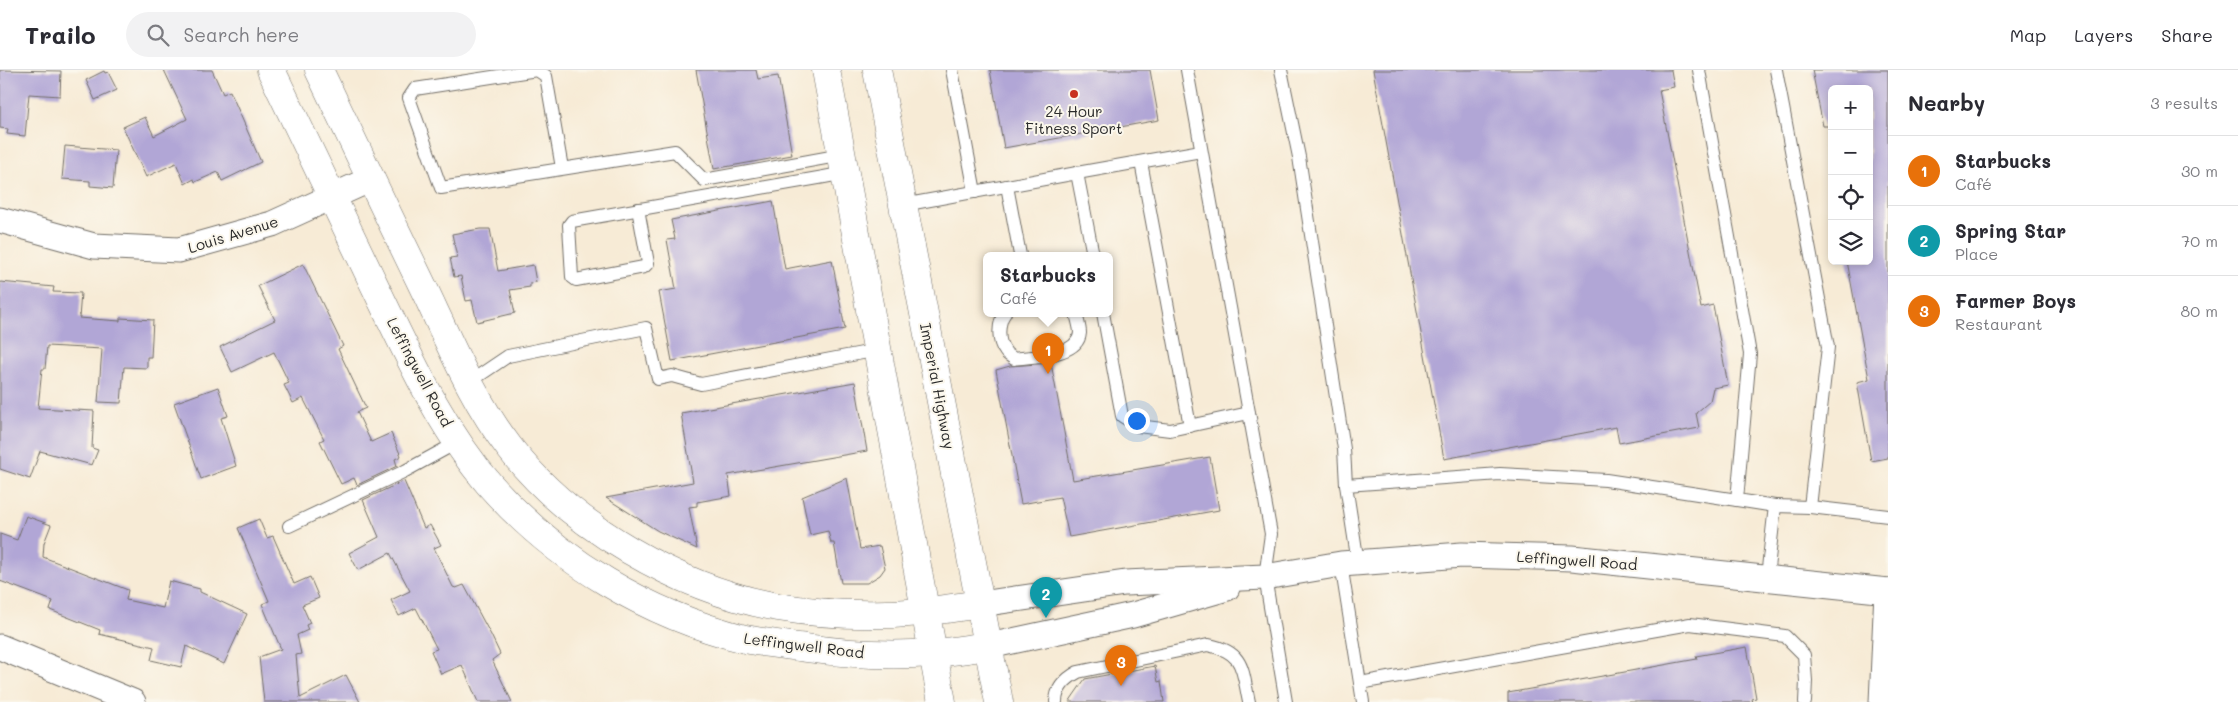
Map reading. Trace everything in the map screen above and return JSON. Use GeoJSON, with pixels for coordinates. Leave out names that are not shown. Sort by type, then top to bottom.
{"type":"FeatureCollection","features":[{"type":"Feature","properties":{"kind":"main road","name":"Leffingwell Road"},"geometry":{"type":"LineString","coordinates":[[271,70],[427,392],[458,442],[490,485],[552,543],[609,583],[640,601],[670,614],[729,634],[769,643],[859,654],[933,653],[989,646]]}},
{"type":"Feature","properties":{"kind":"main road","name":"Leffingwell Road"},"geometry":{"type":"LineString","coordinates":[[319,70],[468,383],[510,448],[553,495],[605,535],[655,564],[730,595],[775,606],[812,611],[890,614],[981,604]]}},
{"type":"Feature","properties":{"kind":"main road"},"geometry":{"type":"LineString","coordinates":[[826,70],[942,702]]}},
{"type":"Feature","properties":{"kind":"main road","name":"Imperial Highway"},"geometry":{"type":"LineString","coordinates":[[877,70],[999,702]]}},
{"type":"Feature","properties":{"kind":"street","name":"Louis Avenue"},"geometry":{"type":"LineString","coordinates":[[0,220],[94,246],[179,250],[272,224],[371,179]]}},
{"type":"Feature","properties":{"kind":"street","name":"Leffingwell Road"},"geometry":{"type":"LineString","coordinates":[[981,604],[1125,583],[1265,577],[1349,564],[1422,557],[1497,555],[1572,558],[1887,591]]}},
{"type":"Feature","properties":{"kind":"street","name":"Leffingwell Road"},"geometry":{"type":"LineString","coordinates":[[989,646],[1133,615],[1265,577]]}},
{"type":"Feature","properties":{"kind":"street"},"geometry":{"type":"LineString","coordinates":[[1882,702],[1887,591]]}},
{"type":"Feature","properties":{"kind":"street"},"geometry":{"type":"LineString","coordinates":[[0,647],[133,702]]}},
{"type":"Feature","properties":{"kind":"lane"},"geometry":{"type":"LineString","coordinates":[[562,168],[546,76],[537,70],[415,89],[409,98],[441,188],[675,151],[704,180],[844,164]]}},
{"type":"Feature","properties":{"kind":"lane"},"geometry":{"type":"LineString","coordinates":[[952,70],[975,192]]}},
{"type":"Feature","properties":{"kind":"lane"},"geometry":{"type":"LineString","coordinates":[[1187,70],[1271,534],[1265,577],[1286,702]]}},
{"type":"Feature","properties":{"kind":"lane"},"geometry":{"type":"LineString","coordinates":[[1282,70],[1299,157],[1344,449],[1349,564],[1363,702]]}},
{"type":"Feature","properties":{"kind":"lane"},"geometry":{"type":"LineString","coordinates":[[1698,70],[1750,354],[1738,500]]}},
{"type":"Feature","properties":{"kind":"lane"},"geometry":{"type":"LineString","coordinates":[[1776,70],[1828,347],[1810,507]]}},
{"type":"Feature","properties":{"kind":"lane"},"geometry":{"type":"LineString","coordinates":[[903,205],[1201,151]]}},
{"type":"Feature","properties":{"kind":"lane"},"geometry":{"type":"LineString","coordinates":[[1141,162],[1190,426]]}},
{"type":"Feature","properties":{"kind":"lane"},"geometry":{"type":"LineString","coordinates":[[638,209],[648,263],[644,267],[576,280],[572,277],[569,224],[572,221],[638,209],[844,164]]}},
{"type":"Feature","properties":{"kind":"lane"},"geometry":{"type":"LineString","coordinates":[[1077,173],[1092,252]]}},
{"type":"Feature","properties":{"kind":"lane"},"geometry":{"type":"LineString","coordinates":[[1007,186],[1019,252]]}},
{"type":"Feature","properties":{"kind":"lane"},"geometry":{"type":"LineString","coordinates":[[1002,317],[1000,333],[1004,351],[1014,359],[1068,351],[1077,343],[1080,332],[1077,317]]}},
{"type":"Feature","properties":{"kind":"lane"},"geometry":{"type":"LineString","coordinates":[[1104,317],[1122,416],[1138,426],[1170,430],[1249,413]]}},
{"type":"Feature","properties":{"kind":"lane"},"geometry":{"type":"LineString","coordinates":[[468,383],[508,356],[646,328],[658,379],[672,376],[701,384],[878,350]]}},
{"type":"Feature","properties":{"kind":"lane"},"geometry":{"type":"LineString","coordinates":[[289,526],[405,471],[458,442]]}},
{"type":"Feature","properties":{"kind":"lane"},"geometry":{"type":"LineString","coordinates":[[1346,485],[1500,474],[1606,480],[1775,506],[1810,507],[1888,516]]}},
{"type":"Feature","properties":{"kind":"lane"},"geometry":{"type":"LineString","coordinates":[[1767,577],[1775,506]]}},
{"type":"Feature","properties":{"kind":"lane"},"geometry":{"type":"LineString","coordinates":[[1360,683],[1690,624],[1785,636],[1804,655],[1805,702]]}},
{"type":"Feature","properties":{"kind":"lane"},"geometry":{"type":"LineString","coordinates":[[1056,702],[1056,696],[1062,685],[1069,677],[1078,672],[1208,645],[1224,648],[1236,656],[1241,667],[1248,702]]}},
{"type":"Feature","properties":{"kind":"building"},"geometry":{"type":"Polygon","coordinates":[[[0,70],[61,71],[60,96],[29,94],[25,136],[7,134],[8,129],[0,128],[0,70]]]}},
{"type":"Feature","properties":{"kind":"building"},"geometry":{"type":"Polygon","coordinates":[[[164,70],[212,70],[223,94],[230,91],[261,162],[222,181],[218,172],[195,182],[194,179],[185,184],[176,163],[146,177],[123,127],[145,117],[154,136],[187,119],[164,70]]]}},
{"type":"Feature","properties":{"kind":"building"},"geometry":{"type":"Polygon","coordinates":[[[696,70],[756,70],[758,79],[778,76],[792,155],[714,169],[696,70]]]}},
{"type":"Feature","properties":{"kind":"building","name":"24 Hour Fitness Sport"},"geometry":{"type":"Polygon","coordinates":[[[990,70],[1150,70],[1159,120],[1004,148],[990,70]]]}},
{"type":"Feature","properties":{"kind":"building"},"geometry":{"type":"Polygon","coordinates":[[[1373,70],[1671,70],[1674,87],[1659,90],[1701,308],[1713,305],[1728,385],[1713,388],[1710,401],[1696,413],[1699,428],[1619,443],[1616,427],[1444,459],[1373,70]]]}},
{"type":"Feature","properties":{"kind":"building"},"geometry":{"type":"Polygon","coordinates":[[[1812,70],[1888,70],[1888,458],[1871,461],[1857,382],[1869,379],[1848,265],[1873,265],[1873,85],[1828,85],[1828,126],[1823,126],[1812,70]]]}},
{"type":"Feature","properties":{"kind":"building"},"geometry":{"type":"Polygon","coordinates":[[[104,71],[105,73],[108,72],[117,90],[95,100],[86,80],[104,71]]]}},
{"type":"Feature","properties":{"kind":"building"},"geometry":{"type":"Polygon","coordinates":[[[65,146],[116,150],[113,188],[90,186],[90,181],[62,179],[65,146]]]}},
{"type":"Feature","properties":{"kind":"building"},"geometry":{"type":"Polygon","coordinates":[[[773,201],[785,269],[832,260],[845,329],[672,361],[659,292],[676,289],[667,240],[675,239],[671,220],[773,201]]]}},
{"type":"Feature","properties":{"kind":"building"},"geometry":{"type":"Polygon","coordinates":[[[490,229],[498,271],[533,265],[536,282],[530,283],[530,287],[510,290],[515,313],[477,322],[472,300],[466,301],[461,276],[454,277],[450,258],[457,257],[452,234],[490,229]]]}},
{"type":"Feature","properties":{"kind":"building"},"geometry":{"type":"Polygon","coordinates":[[[303,264],[343,346],[338,349],[366,408],[357,412],[371,442],[391,433],[401,456],[395,459],[397,466],[357,485],[354,478],[341,484],[320,441],[324,439],[303,398],[293,403],[284,385],[289,383],[274,352],[232,372],[220,347],[275,320],[258,286],[303,264]]]}},
{"type":"Feature","properties":{"kind":"building"},"geometry":{"type":"Polygon","coordinates":[[[0,282],[54,287],[53,292],[81,293],[79,318],[120,321],[120,318],[153,320],[151,357],[147,357],[147,368],[124,367],[121,403],[98,402],[102,349],[47,346],[45,369],[42,369],[38,408],[94,411],[92,448],[98,450],[92,465],[40,451],[30,479],[0,469],[0,282]]]}},
{"type":"Feature","properties":{"kind":"building"},"geometry":{"type":"Polygon","coordinates":[[[1051,363],[1073,480],[1210,457],[1219,510],[1069,537],[1060,497],[1021,504],[996,370],[1010,366],[1051,363]]]}},
{"type":"Feature","properties":{"kind":"building"},"geometry":{"type":"Polygon","coordinates":[[[855,382],[867,451],[728,475],[731,496],[697,502],[697,506],[689,507],[697,549],[658,531],[606,498],[693,482],[681,413],[855,382]]]}},
{"type":"Feature","properties":{"kind":"building"},"geometry":{"type":"Polygon","coordinates":[[[218,387],[228,416],[221,418],[236,466],[201,479],[174,403],[218,387]]]}},
{"type":"Feature","properties":{"kind":"building"},"geometry":{"type":"Polygon","coordinates":[[[847,478],[860,549],[880,546],[885,568],[880,575],[867,583],[841,583],[834,543],[831,543],[828,531],[810,535],[802,497],[847,478]]]}},
{"type":"Feature","properties":{"kind":"building"},"geometry":{"type":"Polygon","coordinates":[[[404,481],[424,528],[430,525],[441,545],[434,548],[453,587],[456,588],[464,585],[491,635],[500,654],[492,660],[512,702],[478,702],[462,665],[441,674],[431,651],[437,649],[416,608],[399,616],[391,600],[410,591],[390,553],[358,570],[349,553],[379,537],[363,500],[404,481]]]}},
{"type":"Feature","properties":{"kind":"building"},"geometry":{"type":"Polygon","coordinates":[[[26,516],[51,525],[44,543],[43,557],[128,590],[126,600],[163,608],[169,581],[200,589],[200,592],[247,614],[224,664],[186,646],[181,667],[151,660],[154,647],[99,634],[100,630],[50,610],[53,601],[0,581],[0,534],[17,540],[26,516]]]}},
{"type":"Feature","properties":{"kind":"building"},"geometry":{"type":"Polygon","coordinates":[[[259,519],[267,538],[273,536],[294,584],[310,577],[319,598],[302,605],[310,623],[306,625],[308,630],[297,635],[301,654],[296,655],[300,698],[346,675],[360,702],[264,702],[259,657],[281,649],[262,604],[269,601],[238,528],[259,519]]]}},
{"type":"Feature","properties":{"kind":"building"},"geometry":{"type":"Polygon","coordinates":[[[1747,647],[1756,698],[1752,699],[1753,702],[1508,702],[1508,693],[1697,659],[1696,656],[1747,647]]]}},
{"type":"Feature","properties":{"kind":"building"},"geometry":{"type":"Polygon","coordinates":[[[1155,666],[1158,682],[1161,681],[1164,702],[1069,702],[1085,679],[1155,666]]]}},
{"type":"Feature","properties":{"kind":"place","name":"24 Hour Fitness Sport"},"geometry":{"type":"Point","coordinates":[1074,94]}},
{"type":"Feature","properties":{"kind":"place","name":"Starbucks"},"geometry":{"type":"Point","coordinates":[1048,374]}},
{"type":"Feature","properties":{"kind":"place","name":"Spring Star"},"geometry":{"type":"Point","coordinates":[1046,618]}},
{"type":"Feature","properties":{"kind":"place","name":"Farmer Boys"},"geometry":{"type":"Point","coordinates":[1121,686]}}]}
